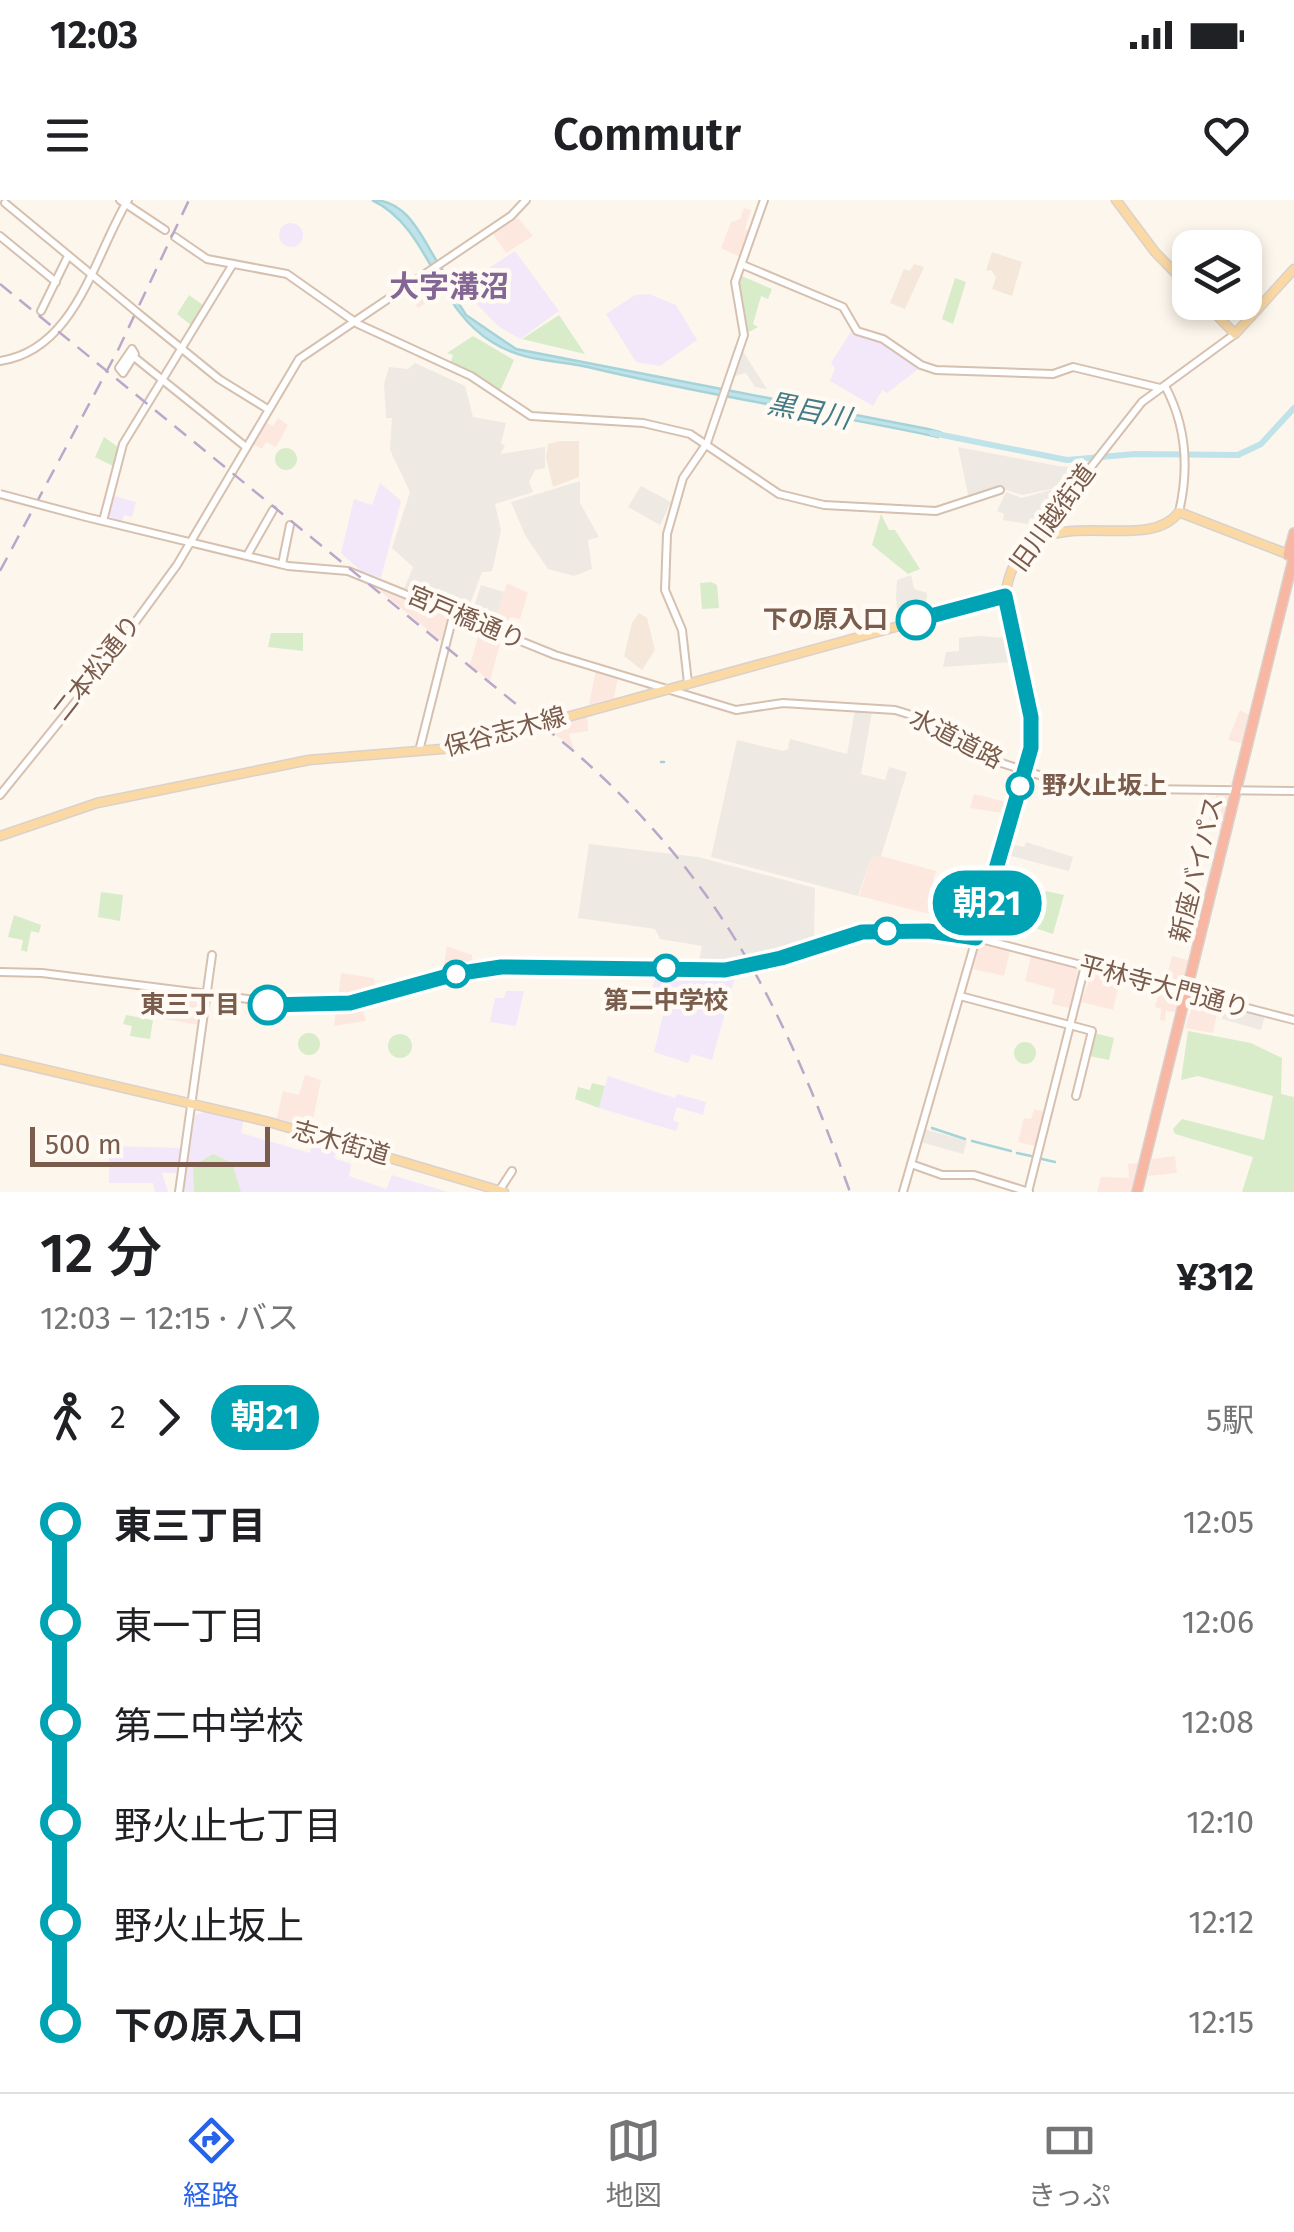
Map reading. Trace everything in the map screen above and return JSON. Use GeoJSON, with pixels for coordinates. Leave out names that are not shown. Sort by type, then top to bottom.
{"type":"FeatureCollection","features":[{"type":"Feature","properties":{"kind":"highway","name":"新座バイパス"},"geometry":{"type":"LineString","coordinates":[[1239,790],[1294,534]]}},
{"type":"Feature","properties":{"kind":"highway","name":"新座バイパス"},"geometry":{"type":"LineString","coordinates":[[1139,1192],[1294,569]]}},
{"type":"Feature","properties":{"kind":"main road"},"geometry":{"type":"LineString","coordinates":[[1116,200],[1172,269]]}},
{"type":"Feature","properties":{"kind":"main road","name":"旧川越街道"},"geometry":{"type":"LineString","coordinates":[[1235,334],[1294,268]]}},
{"type":"Feature","properties":{"kind":"main road"},"geometry":{"type":"LineString","coordinates":[[1221,320],[1235,334]]}},
{"type":"Feature","properties":{"kind":"main road"},"geometry":{"type":"LineString","coordinates":[[1041,535],[1156,527],[1172,521],[1179,512],[1291,555]]}},
{"type":"Feature","properties":{"kind":"main road","name":"旧川越街道"},"geometry":{"type":"LineString","coordinates":[[1005,596],[1013,567],[1041,535]]}},
{"type":"Feature","properties":{"kind":"main road","name":"保谷志木線"},"geometry":{"type":"LineString","coordinates":[[0,836],[98,803],[289,764],[340,755],[418,752],[480,741],[1005,596]]}},
{"type":"Feature","properties":{"kind":"main road","name":"志木街道"},"geometry":{"type":"LineString","coordinates":[[0,1059],[330,1138],[501,1191]]}},
{"type":"Feature","properties":{"kind":"street","name":"二本松通り"},"geometry":{"type":"LineString","coordinates":[[0,795],[90,684],[193,541],[298,358],[511,216],[526,200]]}},
{"type":"Feature","properties":{"kind":"street"},"geometry":{"type":"LineString","coordinates":[[688,682],[682,630],[665,590],[666,542],[682,478],[707,443],[744,335],[734,287],[764,200]]}},
{"type":"Feature","properties":{"kind":"street"},"geometry":{"type":"LineString","coordinates":[[0,361],[28,352],[72,311],[124,201],[165,230]]}},
{"type":"Feature","properties":{"kind":"street"},"geometry":{"type":"LineString","coordinates":[[4,204],[180,348],[266,408]]}},
{"type":"Feature","properties":{"kind":"street"},"geometry":{"type":"LineString","coordinates":[[0,236],[56,282]]}},
{"type":"Feature","properties":{"kind":"street"},"geometry":{"type":"LineString","coordinates":[[175,237],[208,259],[287,274],[353,318],[417,354],[471,376],[531,416],[644,423],[680,431],[707,443],[775,492],[824,505],[936,511],[1000,490]]}},
{"type":"Feature","properties":{"kind":"street"},"geometry":{"type":"LineString","coordinates":[[41,311],[68,256]]}},
{"type":"Feature","properties":{"kind":"street"},"geometry":{"type":"LineString","coordinates":[[104,521],[117,458],[160,378],[232,264]]}},
{"type":"Feature","properties":{"kind":"street"},"geometry":{"type":"LineString","coordinates":[[742,265],[842,306],[857,331],[883,339],[924,367],[1053,374],[1073,367],[1162,387],[1184,448],[1179,512]]}},
{"type":"Feature","properties":{"kind":"street","name":"旧川越街道"},"geometry":{"type":"LineString","coordinates":[[1041,535],[1137,407],[1235,334]]}},
{"type":"Feature","properties":{"kind":"street"},"geometry":{"type":"LineString","coordinates":[[134,358],[246,447]]}},
{"type":"Feature","properties":{"kind":"street","name":"宮戸橋通り"},"geometry":{"type":"LineString","coordinates":[[0,494],[282,564],[348,571],[555,655],[736,710]]}},
{"type":"Feature","properties":{"kind":"street"},"geometry":{"type":"LineString","coordinates":[[248,554],[272,510]]}},
{"type":"Feature","properties":{"kind":"street"},"geometry":{"type":"LineString","coordinates":[[282,564],[290,525]]}},
{"type":"Feature","properties":{"kind":"street","name":"旧川越街道"},"geometry":{"type":"LineString","coordinates":[[903,1192],[1024,771],[1032,724],[1005,596]]}},
{"type":"Feature","properties":{"kind":"street"},"geometry":{"type":"LineString","coordinates":[[418,752],[454,612]]}},
{"type":"Feature","properties":{"kind":"street","name":"水道道路"},"geometry":{"type":"LineString","coordinates":[[736,710],[784,703],[906,712],[962,746],[1024,771],[1143,789],[1294,791]]}},
{"type":"Feature","properties":{"kind":"street","name":"平林寺大門通り"},"geometry":{"type":"LineString","coordinates":[[0,972],[42,973],[207,996],[322,1006],[491,968],[711,971],[761,963],[862,932],[928,931],[976,938],[1294,1020]]}},
{"type":"Feature","properties":{"kind":"street"},"geometry":{"type":"LineString","coordinates":[[179,1192],[212,955]]}},
{"type":"Feature","properties":{"kind":"street"},"geometry":{"type":"LineString","coordinates":[[911,1164],[942,1175],[974,1175],[1029,1192],[1085,966]]}},
{"type":"Feature","properties":{"kind":"street"},"geometry":{"type":"LineString","coordinates":[[960,996],[1092,1031],[1076,1096]]}},
{"type":"Feature","properties":{"kind":"street"},"geometry":{"type":"LineString","coordinates":[[501,1191],[512,1171]]}},
{"type":"Feature","properties":{"kind":"shaded area"},"geometry":{"type":"Polygon","coordinates":[[[744,208],[751,210],[745,229],[752,231],[742,258],[721,248],[731,222],[740,219],[744,208]]]}},
{"type":"Feature","properties":{"kind":"shaded area"},"geometry":{"type":"Polygon","coordinates":[[[518,218],[533,236],[506,253],[493,234],[518,218]]]}},
{"type":"Feature","properties":{"kind":"shaded area"},"geometry":{"type":"Polygon","coordinates":[[[291,223],[303,235],[291,247],[279,235],[291,223]]]}},
{"type":"Feature","properties":{"kind":"shaded area"},"geometry":{"type":"Polygon","coordinates":[[[515,251],[559,311],[520,339],[498,326],[460,287],[515,251]]]}},
{"type":"Feature","properties":{"kind":"shaded area"},"geometry":{"type":"Polygon","coordinates":[[[992,252],[1022,262],[1012,296],[992,289],[996,277],[991,270],[986,271],[992,252]]]}},
{"type":"Feature","properties":{"kind":"shaded area"},"geometry":{"type":"Polygon","coordinates":[[[914,264],[924,267],[905,309],[890,303],[904,269],[910,271],[914,264]]]}},
{"type":"Feature","properties":{"kind":"shaded area"},"geometry":{"type":"Polygon","coordinates":[[[425,277],[437,296],[418,308],[407,288],[425,277]]]}},
{"type":"Feature","properties":{"kind":"shaded area"},"geometry":{"type":"Polygon","coordinates":[[[649,294],[676,305],[697,340],[660,366],[636,362],[606,314],[635,295],[649,294]]]}},
{"type":"Feature","properties":{"kind":"shaded area"},"geometry":{"type":"Polygon","coordinates":[[[852,330],[882,341],[921,367],[887,393],[882,390],[873,406],[830,381],[835,368],[831,363],[852,330]]]}},
{"type":"Feature","properties":{"kind":"shaded area"},"geometry":{"type":"Polygon","coordinates":[[[742,351],[767,389],[755,387],[746,373],[734,376],[742,351]]]}},
{"type":"Feature","properties":{"kind":"shaded area"},"geometry":{"type":"Polygon","coordinates":[[[415,363],[465,386],[473,417],[506,423],[501,443],[505,446],[500,454],[545,447],[545,468],[535,470],[529,482],[533,492],[495,504],[501,530],[492,571],[482,572],[466,615],[404,589],[413,567],[392,548],[410,492],[390,450],[392,418],[386,418],[384,384],[389,367],[408,369],[415,363]]]}},
{"type":"Feature","properties":{"kind":"shaded area"},"geometry":{"type":"Polygon","coordinates":[[[278,418],[288,425],[276,447],[266,442],[262,449],[252,444],[262,421],[273,426],[278,418]]]}},
{"type":"Feature","properties":{"kind":"shaded area"},"geometry":{"type":"Polygon","coordinates":[[[579,441],[579,477],[553,487],[546,458],[548,444],[579,441]]]}},
{"type":"Feature","properties":{"kind":"shaded area"},"geometry":{"type":"Polygon","coordinates":[[[958,447],[1082,468],[1061,487],[1022,495],[1000,488],[969,499],[958,447]]]}},
{"type":"Feature","properties":{"kind":"shaded area"},"geometry":{"type":"Polygon","coordinates":[[[580,481],[580,503],[599,537],[588,540],[592,569],[574,576],[548,569],[525,535],[511,502],[580,481]]]}},
{"type":"Feature","properties":{"kind":"shaded area"},"geometry":{"type":"Polygon","coordinates":[[[380,483],[401,501],[381,578],[361,571],[341,553],[354,499],[372,505],[380,483]]]}},
{"type":"Feature","properties":{"kind":"shaded area"},"geometry":{"type":"Polygon","coordinates":[[[641,486],[671,502],[660,525],[628,507],[641,486]]]}},
{"type":"Feature","properties":{"kind":"shaded area"},"geometry":{"type":"Polygon","coordinates":[[[1050,490],[1061,493],[1039,519],[1030,518],[1028,524],[1003,520],[1004,514],[997,511],[1006,492],[1022,498],[1050,490]]]}},
{"type":"Feature","properties":{"kind":"shaded area"},"geometry":{"type":"Polygon","coordinates":[[[111,495],[136,502],[132,517],[124,515],[122,523],[107,515],[111,495]]]}},
{"type":"Feature","properties":{"kind":"shaded area"},"geometry":{"type":"Polygon","coordinates":[[[911,575],[914,589],[927,593],[926,614],[910,619],[897,608],[896,597],[897,580],[911,575]]]}},
{"type":"Feature","properties":{"kind":"shaded area"},"geometry":{"type":"Polygon","coordinates":[[[507,583],[528,593],[520,619],[510,617],[504,631],[493,626],[507,583]]]}},
{"type":"Feature","properties":{"kind":"shaded area"},"geometry":{"type":"Polygon","coordinates":[[[481,585],[504,592],[493,626],[471,616],[481,585]]]}},
{"type":"Feature","properties":{"kind":"shaded area"},"geometry":{"type":"Polygon","coordinates":[[[383,587],[452,615],[444,643],[380,591],[383,587]]]}},
{"type":"Feature","properties":{"kind":"shaded area"},"geometry":{"type":"Polygon","coordinates":[[[639,613],[647,618],[655,650],[642,670],[624,656],[632,623],[639,613]]]}},
{"type":"Feature","properties":{"kind":"shaded area"},"geometry":{"type":"Polygon","coordinates":[[[481,627],[502,636],[490,681],[470,665],[481,627]]]}},
{"type":"Feature","properties":{"kind":"shaded area"},"geometry":{"type":"Polygon","coordinates":[[[959,638],[1007,638],[1013,662],[943,667],[946,652],[959,651],[959,638]]]}},
{"type":"Feature","properties":{"kind":"shaded area"},"geometry":{"type":"Polygon","coordinates":[[[596,669],[618,676],[614,698],[589,705],[596,669]]]}},
{"type":"Feature","properties":{"kind":"shaded area"},"geometry":{"type":"Polygon","coordinates":[[[855,710],[872,712],[861,774],[885,780],[889,767],[907,772],[881,856],[871,858],[858,896],[711,857],[737,740],[783,751],[788,749],[790,739],[847,754],[855,710]]]}},
{"type":"Feature","properties":{"kind":"shaded area"},"geometry":{"type":"Polygon","coordinates":[[[1240,710],[1251,716],[1245,744],[1228,740],[1240,710]]]}},
{"type":"Feature","properties":{"kind":"shaded area"},"geometry":{"type":"Polygon","coordinates":[[[587,713],[588,731],[569,734],[574,749],[545,726],[587,713]]]}},
{"type":"Feature","properties":{"kind":"shaded area"},"geometry":{"type":"Polygon","coordinates":[[[1216,793],[1232,794],[1222,831],[1211,831],[1209,817],[1216,816],[1216,793]]]}},
{"type":"Feature","properties":{"kind":"shaded area"},"geometry":{"type":"Polygon","coordinates":[[[974,794],[1010,803],[1009,814],[970,808],[974,794]]]}},
{"type":"Feature","properties":{"kind":"shaded area"},"geometry":{"type":"Polygon","coordinates":[[[1026,842],[1073,857],[1069,871],[1003,854],[1006,843],[1024,847],[1026,842]]]}},
{"type":"Feature","properties":{"kind":"shaded area"},"geometry":{"type":"Polygon","coordinates":[[[589,844],[698,857],[815,888],[814,940],[765,958],[698,966],[702,946],[660,939],[655,929],[578,918],[589,844]]]}},
{"type":"Feature","properties":{"kind":"shaded area"},"geometry":{"type":"Polygon","coordinates":[[[881,856],[936,871],[931,889],[980,912],[976,926],[859,896],[871,858],[881,856]]]}},
{"type":"Feature","properties":{"kind":"shaded area"},"geometry":{"type":"Polygon","coordinates":[[[984,944],[1010,951],[1004,976],[973,969],[978,947],[984,944]]]}},
{"type":"Feature","properties":{"kind":"shaded area"},"geometry":{"type":"Polygon","coordinates":[[[447,946],[472,955],[471,966],[443,971],[447,946]]]}},
{"type":"Feature","properties":{"kind":"shaded area"},"geometry":{"type":"Polygon","coordinates":[[[1031,956],[1076,968],[1079,973],[1070,1008],[1052,1004],[1055,989],[1025,981],[1031,956]]]}},
{"type":"Feature","properties":{"kind":"shaded area"},"geometry":{"type":"Polygon","coordinates":[[[1172,956],[1191,961],[1185,985],[1165,983],[1172,956]]]}},
{"type":"Feature","properties":{"kind":"shaded area"},"geometry":{"type":"Polygon","coordinates":[[[657,972],[735,977],[712,1060],[692,1054],[688,1063],[654,1052],[665,1007],[649,1002],[657,972]]]}},
{"type":"Feature","properties":{"kind":"shaded area"},"geometry":{"type":"Polygon","coordinates":[[[1092,972],[1120,980],[1113,1010],[1081,1002],[1092,972]]]}},
{"type":"Feature","properties":{"kind":"shaded area"},"geometry":{"type":"Polygon","coordinates":[[[341,973],[374,978],[377,991],[338,1000],[341,973]]]}},
{"type":"Feature","properties":{"kind":"shaded area"},"geometry":{"type":"Polygon","coordinates":[[[1160,989],[1182,998],[1178,1012],[1166,1011],[1165,1021],[1160,1020],[1161,1009],[1155,1007],[1160,989]]]}},
{"type":"Feature","properties":{"kind":"shaded area"},"geometry":{"type":"Polygon","coordinates":[[[506,991],[524,991],[516,1026],[490,1022],[495,998],[504,998],[506,991]]]}},
{"type":"Feature","properties":{"kind":"shaded area"},"geometry":{"type":"Polygon","coordinates":[[[150,993],[199,1000],[199,1025],[147,1016],[150,993]]]}},
{"type":"Feature","properties":{"kind":"shaded area"},"geometry":{"type":"Polygon","coordinates":[[[1195,998],[1213,1002],[1211,1012],[1217,1014],[1213,1033],[1185,1028],[1195,998]]]}},
{"type":"Feature","properties":{"kind":"shaded area"},"geometry":{"type":"Polygon","coordinates":[[[361,1005],[366,1021],[334,1026],[336,1009],[361,1005]]]}},
{"type":"Feature","properties":{"kind":"shaded area"},"geometry":{"type":"Polygon","coordinates":[[[1225,1005],[1265,1015],[1261,1030],[1222,1019],[1225,1005]]]}},
{"type":"Feature","properties":{"kind":"shaded area"},"geometry":{"type":"Polygon","coordinates":[[[305,1075],[321,1080],[311,1130],[276,1121],[283,1091],[299,1095],[305,1075]]]}},
{"type":"Feature","properties":{"kind":"shaded area"},"geometry":{"type":"Polygon","coordinates":[[[608,1076],[675,1098],[677,1094],[706,1102],[703,1115],[677,1107],[673,1120],[679,1123],[676,1131],[599,1108],[608,1076]]]}},
{"type":"Feature","properties":{"kind":"shaded area"},"geometry":{"type":"Polygon","coordinates":[[[1034,1109],[1044,1112],[1036,1146],[1018,1142],[1024,1118],[1031,1119],[1034,1109]]]}},
{"type":"Feature","properties":{"kind":"shaded area"},"geometry":{"type":"Polygon","coordinates":[[[204,1112],[244,1119],[241,1133],[310,1153],[313,1137],[339,1144],[334,1158],[351,1164],[349,1176],[386,1189],[392,1175],[448,1192],[183,1192],[195,1115],[204,1112]]]}},
{"type":"Feature","properties":{"kind":"shaded area"},"geometry":{"type":"Polygon","coordinates":[[[924,1129],[967,1141],[963,1154],[921,1142],[924,1129]]]}},
{"type":"Feature","properties":{"kind":"shaded area"},"geometry":{"type":"Polygon","coordinates":[[[109,1146],[183,1148],[179,1173],[162,1173],[168,1192],[155,1192],[153,1183],[109,1183],[109,1146]]]}},
{"type":"Feature","properties":{"kind":"shaded area"},"geometry":{"type":"Polygon","coordinates":[[[1175,1156],[1177,1173],[1148,1176],[1152,1159],[1175,1156]]]}},
{"type":"Feature","properties":{"kind":"shaded area"},"geometry":{"type":"Polygon","coordinates":[[[1140,1163],[1134,1192],[1097,1192],[1101,1177],[1129,1178],[1128,1164],[1140,1163]]]}},
{"type":"Feature","properties":{"kind":"green space"},"geometry":{"type":"Polygon","coordinates":[[[739,275],[772,289],[768,299],[761,296],[753,324],[758,327],[749,332],[745,330],[736,286],[739,275]]]}},
{"type":"Feature","properties":{"kind":"green space"},"geometry":{"type":"Polygon","coordinates":[[[955,278],[966,282],[953,324],[942,319],[955,278]]]}},
{"type":"Feature","properties":{"kind":"green space"},"geometry":{"type":"Polygon","coordinates":[[[189,295],[203,305],[191,325],[177,314],[189,295]]]}},
{"type":"Feature","properties":{"kind":"green space"},"geometry":{"type":"Polygon","coordinates":[[[559,315],[585,354],[522,339],[559,315]]]}},
{"type":"Feature","properties":{"kind":"green space"},"geometry":{"type":"Polygon","coordinates":[[[473,336],[514,360],[501,389],[495,391],[472,373],[450,364],[453,355],[447,353],[473,336]]]}},
{"type":"Feature","properties":{"kind":"green space"},"geometry":{"type":"Polygon","coordinates":[[[104,437],[118,447],[113,466],[95,457],[104,437]]]}},
{"type":"Feature","properties":{"kind":"green space"},"geometry":{"type":"Polygon","coordinates":[[[286,448],[294,451],[294,467],[286,470],[278,467],[275,459],[278,451],[286,448]]]}},
{"type":"Feature","properties":{"kind":"green space"},"geometry":{"type":"Polygon","coordinates":[[[881,514],[920,569],[908,574],[872,545],[881,514]]]}},
{"type":"Feature","properties":{"kind":"green space"},"geometry":{"type":"Polygon","coordinates":[[[700,583],[717,585],[719,608],[702,609],[700,583]]]}},
{"type":"Feature","properties":{"kind":"green space"},"geometry":{"type":"Polygon","coordinates":[[[271,633],[303,633],[303,651],[268,647],[271,633]]]}},
{"type":"Feature","properties":{"kind":"green space"},"geometry":{"type":"Polygon","coordinates":[[[1046,891],[1064,895],[1053,934],[1035,928],[1046,891]]]}},
{"type":"Feature","properties":{"kind":"green space"},"geometry":{"type":"Polygon","coordinates":[[[101,892],[123,895],[120,921],[98,917],[101,892]]]}},
{"type":"Feature","properties":{"kind":"green space"},"geometry":{"type":"Polygon","coordinates":[[[14,915],[41,925],[39,933],[31,931],[27,952],[21,950],[23,940],[8,937],[14,915]]]}},
{"type":"Feature","properties":{"kind":"green space"},"geometry":{"type":"Polygon","coordinates":[[[126,1015],[153,1020],[150,1039],[130,1036],[132,1026],[123,1024],[126,1015]]]}},
{"type":"Feature","properties":{"kind":"green space"},"geometry":{"type":"Polygon","coordinates":[[[1188,1031],[1251,1043],[1282,1058],[1281,1094],[1294,1097],[1294,1192],[1242,1192],[1253,1157],[1175,1134],[1173,1129],[1182,1119],[1264,1140],[1273,1096],[1198,1076],[1181,1080],[1188,1031]]]}},
{"type":"Feature","properties":{"kind":"green space"},"geometry":{"type":"Polygon","coordinates":[[[309,1033],[317,1036],[317,1052],[309,1055],[301,1052],[298,1044],[301,1036],[309,1033]]]}},
{"type":"Feature","properties":{"kind":"green space"},"geometry":{"type":"Polygon","coordinates":[[[1094,1033],[1114,1038],[1109,1060],[1089,1056],[1094,1033]]]}},
{"type":"Feature","properties":{"kind":"green space"},"geometry":{"type":"Polygon","coordinates":[[[400,1034],[412,1046],[400,1058],[388,1046],[400,1034]]]}},
{"type":"Feature","properties":{"kind":"green space"},"geometry":{"type":"Polygon","coordinates":[[[1025,1042],[1033,1045],[1033,1061],[1025,1064],[1017,1061],[1014,1053],[1017,1045],[1025,1042]]]}},
{"type":"Feature","properties":{"kind":"green space"},"geometry":{"type":"Polygon","coordinates":[[[592,1083],[605,1086],[599,1108],[575,1099],[578,1087],[590,1090],[592,1083]]]}},
{"type":"Feature","properties":{"kind":"green space"},"geometry":{"type":"Polygon","coordinates":[[[213,1154],[232,1163],[241,1192],[194,1192],[193,1166],[213,1154]]]}},
{"type":"Feature","properties":{"kind":"water"},"geometry":{"type":"Polygon","coordinates":[[[372,200],[387,202],[409,218],[450,280],[452,286],[442,277],[466,315],[516,349],[928,429],[940,432],[938,437],[504,349],[473,327],[457,309],[407,229],[372,200]]]}},
{"type":"Feature","properties":{"kind":"waterway","name":"黒目川"},"geometry":{"type":"LineString","coordinates":[[932,433],[1067,460],[1135,454],[1238,455],[1261,444],[1294,408]]}},
{"type":"Feature","properties":{"kind":"waterway"},"geometry":{"type":"LineString","coordinates":[[932,1128],[965,1139]]}},
{"type":"Feature","properties":{"kind":"waterway"},"geometry":{"type":"LineString","coordinates":[[972,1141],[1011,1151]]}},
{"type":"Feature","properties":{"kind":"waterway"},"geometry":{"type":"LineString","coordinates":[[1017,1153],[1031,1156]]}},
{"type":"Feature","properties":{"kind":"waterway"},"geometry":{"type":"LineString","coordinates":[[1042,1159],[1055,1162]]}},
{"type":"Feature","properties":{"kind":"railway"},"geometry":{"type":"LineString","coordinates":[[0,571],[119,348],[189,200]]}},
{"type":"Feature","properties":{"kind":"railway"},"geometry":{"type":"LineString","coordinates":[[0,284],[570,748],[623,797],[708,897],[742,950],[800,1064],[850,1192]]}},
{"type":"Feature","properties":{"kind":"bus line","name":"朝21"},"geometry":{"type":"LineString","coordinates":[[268,1005],[310,1007],[350,1003],[455,974],[501,967],[725,970],[781,958],[827,940],[862,932],[928,931],[976,938],[1031,748],[1031,717],[1005,596],[916,620]]}},
{"type":"Feature","properties":{"kind":"place","name":"下の原入口"},"geometry":{"type":"Point","coordinates":[916,620]}},
{"type":"Feature","properties":{"kind":"place","name":"野火止坂上"},"geometry":{"type":"Point","coordinates":[1020,786]}},
{"type":"Feature","properties":{"kind":"place","name":"第二中学校"},"geometry":{"type":"Point","coordinates":[666,968]}},
{"type":"Feature","properties":{"kind":"place","name":"東三丁目"},"geometry":{"type":"Point","coordinates":[268,1005]}},
{"type":"Feature","properties":{"kind":"district","name":"大字溝沼"},"geometry":{"type":"Point","coordinates":[449,287]}}]}
